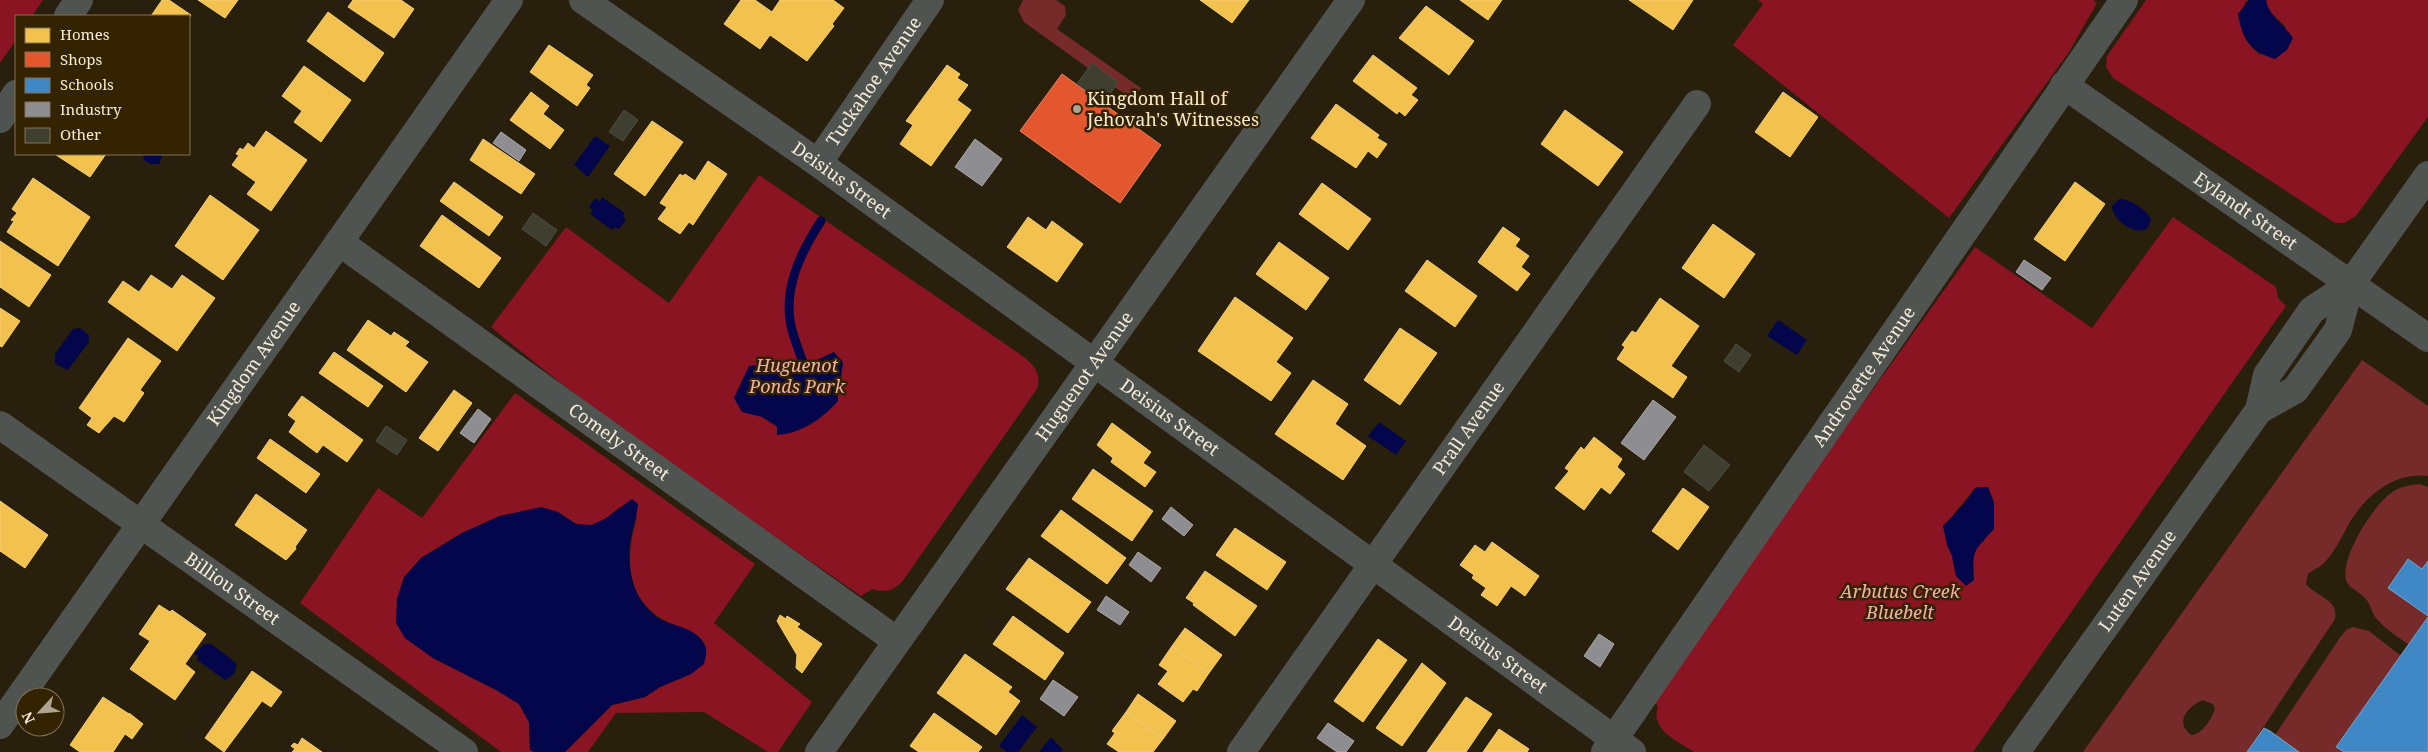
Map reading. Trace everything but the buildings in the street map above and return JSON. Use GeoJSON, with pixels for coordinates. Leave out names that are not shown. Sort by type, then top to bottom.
{"type":"FeatureCollection","features":[{"type":"Feature","properties":{"kind":"street"},"geometry":{"type":"LineString","coordinates":[[69,15],[79,0]]}},
{"type":"Feature","properties":{"kind":"street","name":"Kingdom Avenue"},"geometry":{"type":"LineString","coordinates":[[0,725],[509,0]]}},
{"type":"Feature","properties":{"kind":"street","name":"Deisius Street"},"geometry":{"type":"LineString","coordinates":[[583,0],[818,163],[1373,566],[1617,748]]}},
{"type":"Feature","properties":{"kind":"street","name":"Tuckahoe Avenue"},"geometry":{"type":"LineString","coordinates":[[818,163],[930,0]]}},
{"type":"Feature","properties":{"kind":"street","name":"Huguenot Avenue"},"geometry":{"type":"LineString","coordinates":[[819,752],[1351,0]]}},
{"type":"Feature","properties":{"kind":"street","name":"Androvette Avenue"},"geometry":{"type":"LineString","coordinates":[[1617,748],[2064,85],[2124,0]]}},
{"type":"Feature","properties":{"kind":"street","name":"Eylandt Street"},"geometry":{"type":"LineString","coordinates":[[2064,85],[2428,338]]}},
{"type":"Feature","properties":{"kind":"street"},"geometry":{"type":"LineString","coordinates":[[0,119],[15,96]]}},
{"type":"Feature","properties":{"kind":"street","name":"Prall Avenue"},"geometry":{"type":"LineString","coordinates":[[1241,752],[1697,104]]}},
{"type":"Feature","properties":{"kind":"street","name":"Luten Avenue"},"geometry":{"type":"LineString","coordinates":[[2016,752],[2259,410],[2295,390],[2338,330],[2350,285],[2428,175]]}},
{"type":"Feature","properties":{"kind":"street","name":"Comely Street"},"geometry":{"type":"LineString","coordinates":[[340,242],[897,641]]}},
{"type":"Feature","properties":{"kind":"street","name":"Billiou Street"},"geometry":{"type":"LineString","coordinates":[[0,425],[464,752]]}},
{"type":"Feature","properties":{"kind":"shaded area"},"geometry":{"type":"Polygon","coordinates":[[[1023,0],[1056,0],[1065,6],[1066,15],[1057,29],[1141,88],[1139,91],[1128,94],[1120,91],[1024,22],[1018,10],[1023,0]]]}},
{"type":"Feature","properties":{"kind":"shaded area"},"geometry":{"type":"Polygon","coordinates":[[[2249,0],[2266,0],[2273,16],[2293,38],[2287,50],[2275,59],[2260,53],[2254,48],[2242,31],[2238,14],[2249,0]]]}},
{"type":"Feature","properties":{"kind":"shaded area"},"geometry":{"type":"Polygon","coordinates":[[[595,136],[610,146],[588,177],[574,165],[595,136]]]}},
{"type":"Feature","properties":{"kind":"shaded area"},"geometry":{"type":"Polygon","coordinates":[[[143,155],[163,155],[159,164],[150,164],[144,160],[143,155]]]}},
{"type":"Feature","properties":{"kind":"shaded area"},"geometry":{"type":"Polygon","coordinates":[[[602,197],[625,213],[623,216],[626,220],[619,229],[615,227],[612,230],[590,214],[593,210],[589,207],[595,198],[600,201],[602,197]]]}},
{"type":"Feature","properties":{"kind":"shaded area"},"geometry":{"type":"Polygon","coordinates":[[[2119,199],[2137,205],[2146,212],[2151,219],[2148,228],[2143,230],[2131,229],[2116,217],[2112,206],[2119,199]]]}},
{"type":"Feature","properties":{"kind":"shaded area"},"geometry":{"type":"Polygon","coordinates":[[[1778,320],[1807,340],[1797,355],[1767,336],[1778,320]]]}},
{"type":"Feature","properties":{"kind":"shaded area"},"geometry":{"type":"Polygon","coordinates":[[[80,328],[89,335],[89,342],[68,370],[55,364],[55,354],[73,329],[80,328]]]}},
{"type":"Feature","properties":{"kind":"shaded area"},"geometry":{"type":"Polygon","coordinates":[[[834,352],[843,362],[838,401],[825,414],[803,428],[777,435],[777,426],[762,417],[742,412],[734,398],[749,366],[795,369],[834,352]]]}},
{"type":"Feature","properties":{"kind":"shaded area"},"geometry":{"type":"Polygon","coordinates":[[[2362,360],[2428,406],[2428,476],[2416,476],[2394,481],[2374,494],[2358,510],[2328,558],[2308,574],[2306,584],[2334,607],[2335,619],[2247,752],[2083,752],[2362,360]],[[2203,700],[2188,710],[2183,720],[2186,730],[2191,735],[2199,732],[2206,725],[2215,709],[2213,704],[2203,700]]]}},
{"type":"Feature","properties":{"kind":"shaded area"},"geometry":{"type":"Polygon","coordinates":[[[1379,422],[1406,441],[1396,455],[1368,436],[1379,422]]]}},
{"type":"Feature","properties":{"kind":"shaded area"},"geometry":{"type":"Polygon","coordinates":[[[2420,484],[2428,487],[2428,561],[2422,569],[2408,559],[2388,587],[2428,616],[2409,645],[2387,629],[2376,618],[2367,600],[2347,583],[2346,570],[2348,558],[2361,531],[2378,506],[2397,489],[2420,484]]]}},
{"type":"Feature","properties":{"kind":"shaded area"},"geometry":{"type":"Polygon","coordinates":[[[1976,487],[1988,487],[1994,502],[1994,529],[1976,551],[1973,562],[1974,580],[1966,586],[1956,576],[1943,526],[1964,504],[1976,487]]]}},
{"type":"Feature","properties":{"kind":"shaded area"},"geometry":{"type":"Polygon","coordinates":[[[632,499],[638,504],[629,554],[631,573],[639,598],[655,616],[684,628],[703,641],[706,648],[704,664],[691,674],[660,687],[645,697],[612,705],[565,752],[534,752],[530,750],[529,722],[519,704],[498,691],[433,658],[405,638],[396,623],[397,599],[404,577],[421,558],[462,533],[500,516],[541,507],[558,512],[576,524],[591,525],[605,519],[632,499]]]}},
{"type":"Feature","properties":{"kind":"shaded area"},"geometry":{"type":"Polygon","coordinates":[[[2353,627],[2369,631],[2401,656],[2336,746],[2344,752],[2299,752],[2275,735],[2339,639],[2346,630],[2353,627]]]}},
{"type":"Feature","properties":{"kind":"shaded area"},"geometry":{"type":"Polygon","coordinates":[[[205,644],[211,644],[236,663],[234,674],[225,680],[197,660],[198,656],[194,653],[205,644]]]}},
{"type":"Feature","properties":{"kind":"shaded area"},"geometry":{"type":"Polygon","coordinates":[[[1022,715],[1037,727],[1018,752],[1007,752],[999,746],[1022,715]]]}},
{"type":"Feature","properties":{"kind":"shaded area"},"geometry":{"type":"Polygon","coordinates":[[[1051,737],[1063,750],[1061,752],[1039,752],[1051,737]]]}},
{"type":"Feature","properties":{"kind":"green space"},"geometry":{"type":"Polygon","coordinates":[[[0,0],[43,0],[33,15],[15,15],[15,41],[0,63],[0,0]]]}},
{"type":"Feature","properties":{"kind":"green space"},"geometry":{"type":"Polygon","coordinates":[[[1758,0],[2093,0],[2097,3],[2069,52],[1949,218],[1733,45],[1763,4],[1758,0]]]}},
{"type":"Feature","properties":{"kind":"green space"},"geometry":{"type":"Polygon","coordinates":[[[2146,0],[2249,0],[2245,2],[2242,19],[2243,32],[2248,43],[2260,55],[2286,27],[2267,9],[2266,0],[2428,0],[2428,117],[2356,216],[2344,223],[2335,223],[2113,78],[2106,67],[2107,56],[2146,0]]]}},
{"type":"Feature","properties":{"kind":"green space","name":"Huguenot Ponds Park"},"geometry":{"type":"Polygon","coordinates":[[[759,175],[1020,354],[1029,361],[1037,373],[1037,389],[902,582],[892,589],[881,591],[872,589],[861,596],[627,432],[535,363],[491,327],[566,227],[669,303],[759,175]],[[834,352],[807,364],[790,368],[771,367],[761,364],[762,417],[777,427],[777,434],[837,386],[842,376],[834,352]]]}},
{"type":"Feature","properties":{"kind":"green space","name":"Arbutus Creek Bluebelt"},"geometry":{"type":"Polygon","coordinates":[[[2173,217],[2276,287],[2278,298],[2286,306],[1973,752],[1694,752],[1666,734],[1658,722],[1658,706],[1651,699],[1975,247],[2092,328],[2173,217]],[[1976,487],[1953,515],[1952,556],[1956,576],[1974,580],[1974,553],[1984,541],[1976,487]]]}},
{"type":"Feature","properties":{"kind":"green space"},"geometry":{"type":"Polygon","coordinates":[[[515,393],[755,564],[714,623],[812,702],[778,752],[768,752],[704,712],[616,713],[588,752],[565,752],[612,705],[645,697],[660,687],[691,674],[690,631],[670,623],[654,613],[643,602],[635,588],[631,572],[630,555],[637,517],[620,507],[605,519],[591,526],[576,524],[558,512],[500,516],[462,533],[421,558],[405,638],[433,658],[498,691],[519,704],[529,722],[530,749],[534,752],[501,752],[300,603],[378,488],[422,518],[515,393]]]}},
{"type":"Feature","properties":{"kind":"waterway"},"geometry":{"type":"LineString","coordinates":[[804,366],[791,326],[789,298],[801,258],[821,221]]}},
{"type":"Feature","properties":{"kind":"place","name":"Kingdom Hall of Jehovah's Witnesses"},"geometry":{"type":"Point","coordinates":[1077,109]}}]}
